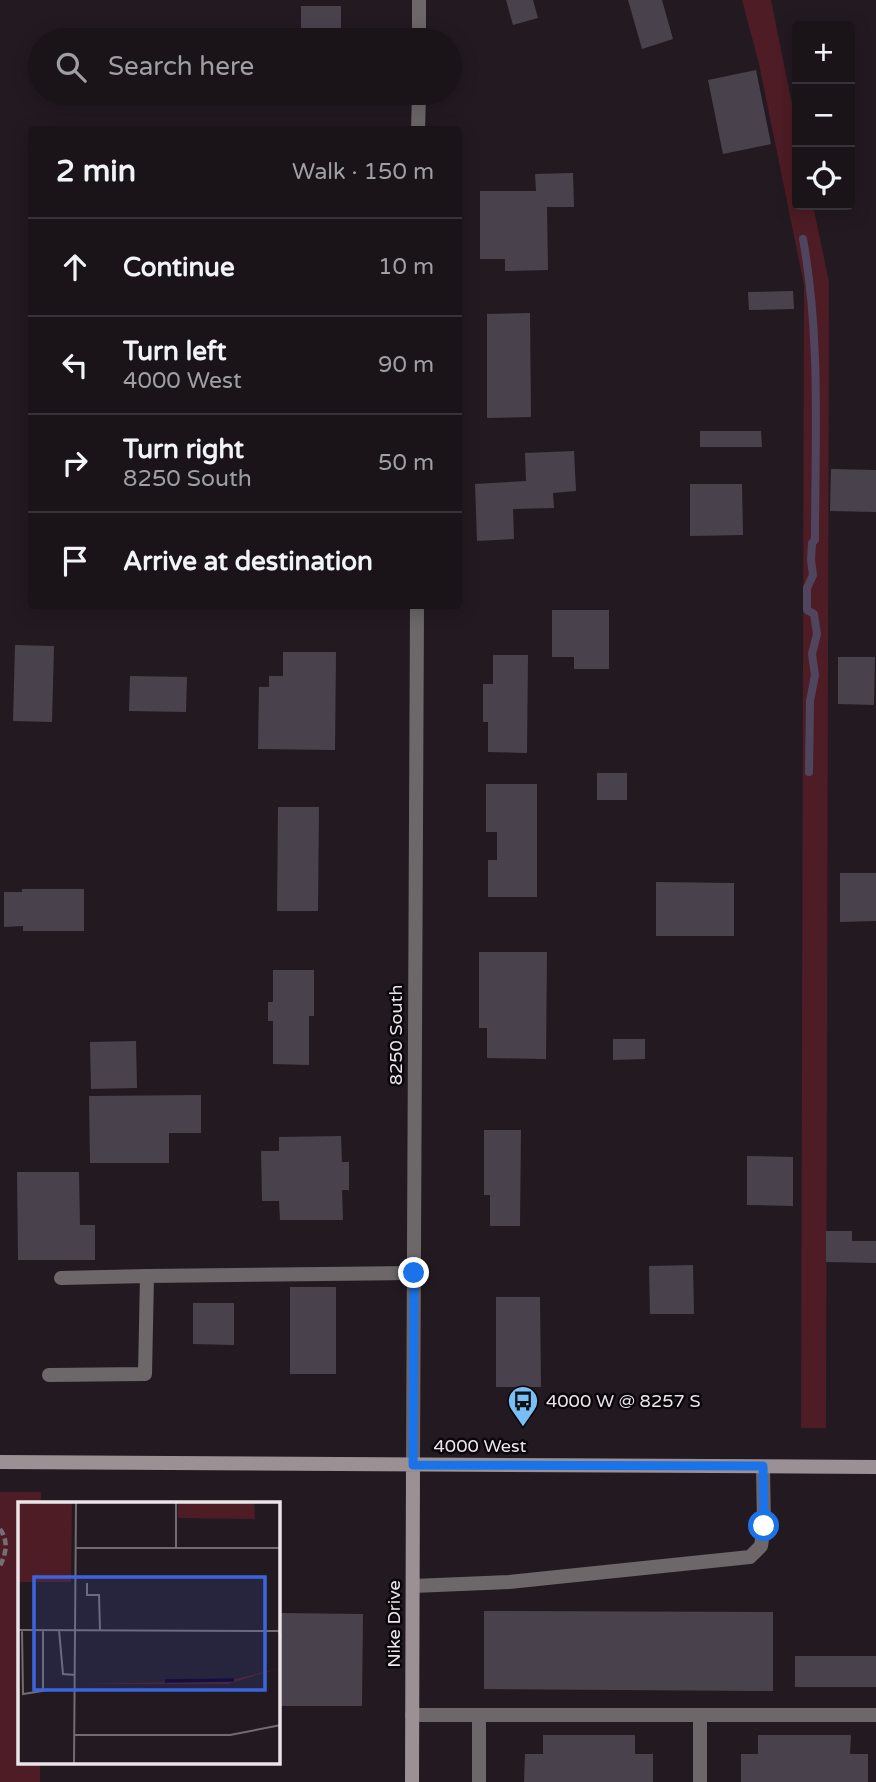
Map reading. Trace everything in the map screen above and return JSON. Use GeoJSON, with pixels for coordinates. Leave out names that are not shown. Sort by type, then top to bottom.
{"type":"FeatureCollection","features":[{"type":"Feature","properties":{"kind":"main road","name":"4000 West"},"geometry":{"type":"LineString","coordinates":[[0,1462],[876,1467]]}},
{"type":"Feature","properties":{"kind":"main road","name":"Nike Drive"},"geometry":{"type":"LineString","coordinates":[[412,1782],[413,1465]]}},
{"type":"Feature","properties":{"kind":"street"},"geometry":{"type":"LineString","coordinates":[[419,0],[419,28]]}},
{"type":"Feature","properties":{"kind":"street"},"geometry":{"type":"LineString","coordinates":[[418,105],[418,126]]}},
{"type":"Feature","properties":{"kind":"street","name":"8250 South"},"geometry":{"type":"LineString","coordinates":[[413,1465],[416,609]]}},
{"type":"Feature","properties":{"kind":"street"},"geometry":{"type":"LineString","coordinates":[[61,1278],[414,1273]]}},
{"type":"Feature","properties":{"kind":"street"},"geometry":{"type":"LineString","coordinates":[[49,1375],[145,1374],[146,1276]]}},
{"type":"Feature","properties":{"kind":"street"},"geometry":{"type":"LineString","coordinates":[[413,1586],[509,1583],[750,1557],[761,1546],[764,1526],[763,1466]]}},
{"type":"Feature","properties":{"kind":"street"},"geometry":{"type":"LineString","coordinates":[[412,1714],[876,1715]]}},
{"type":"Feature","properties":{"kind":"street"},"geometry":{"type":"LineString","coordinates":[[479,1714],[479,1782]]}},
{"type":"Feature","properties":{"kind":"street"},"geometry":{"type":"LineString","coordinates":[[700,1715],[700,1782]]}},
{"type":"Feature","properties":{"kind":"path"},"geometry":{"type":"LineString","coordinates":[[0,1530],[7,1547],[0,1566]]}},
{"type":"Feature","properties":{"kind":"shaded area"},"geometry":{"type":"Polygon","coordinates":[[[742,0],[771,0],[792,104],[792,210],[814,210],[829,282],[826,1428],[801,1428],[804,285],[759,64],[742,0]]]}},
{"type":"Feature","properties":{"kind":"shaded area"},"geometry":{"type":"Polygon","coordinates":[[[0,1492],[41,1492],[41,1502],[18,1502],[18,1764],[40,1764],[40,1782],[0,1782],[0,1492]]]}},
{"type":"Feature","properties":{"kind":"building"},"geometry":{"type":"Polygon","coordinates":[[[506,0],[533,0],[538,18],[513,25],[506,0]]]}},
{"type":"Feature","properties":{"kind":"building"},"geometry":{"type":"Polygon","coordinates":[[[628,0],[662,0],[673,39],[642,49],[628,0]]]}},
{"type":"Feature","properties":{"kind":"building"},"geometry":{"type":"Polygon","coordinates":[[[301,6],[341,6],[341,28],[301,28],[301,6]]]}},
{"type":"Feature","properties":{"kind":"building"},"geometry":{"type":"Polygon","coordinates":[[[756,70],[771,144],[723,154],[708,80],[756,70]]]}},
{"type":"Feature","properties":{"kind":"building"},"geometry":{"type":"Polygon","coordinates":[[[573,173],[574,207],[547,207],[548,270],[505,271],[505,259],[480,259],[480,191],[536,191],[535,174],[573,173]]]}},
{"type":"Feature","properties":{"kind":"building"},"geometry":{"type":"Polygon","coordinates":[[[793,291],[794,309],[749,310],[748,292],[793,291]]]}},
{"type":"Feature","properties":{"kind":"building"},"geometry":{"type":"Polygon","coordinates":[[[530,313],[531,417],[487,418],[487,314],[530,313]]]}},
{"type":"Feature","properties":{"kind":"building"},"geometry":{"type":"Polygon","coordinates":[[[700,431],[761,431],[762,447],[700,447],[700,431]]]}},
{"type":"Feature","properties":{"kind":"building"},"geometry":{"type":"Polygon","coordinates":[[[574,451],[576,491],[553,493],[554,508],[513,509],[514,539],[477,541],[475,484],[526,481],[525,453],[574,451]]]}},
{"type":"Feature","properties":{"kind":"building"},"geometry":{"type":"Polygon","coordinates":[[[831,469],[876,470],[876,512],[830,511],[831,469]]]}},
{"type":"Feature","properties":{"kind":"building"},"geometry":{"type":"Polygon","coordinates":[[[690,484],[742,484],[743,535],[690,536],[690,484]]]}},
{"type":"Feature","properties":{"kind":"building"},"geometry":{"type":"Polygon","coordinates":[[[552,610],[609,610],[609,669],[574,669],[574,657],[552,657],[552,610]]]}},
{"type":"Feature","properties":{"kind":"building"},"geometry":{"type":"Polygon","coordinates":[[[15,645],[54,646],[52,722],[13,721],[15,645]]]}},
{"type":"Feature","properties":{"kind":"building"},"geometry":{"type":"Polygon","coordinates":[[[283,652],[336,652],[335,750],[258,749],[259,687],[269,687],[269,676],[283,676],[283,652]]]}},
{"type":"Feature","properties":{"kind":"building"},"geometry":{"type":"Polygon","coordinates":[[[493,655],[528,655],[527,753],[488,752],[488,722],[483,722],[483,684],[493,684],[493,655]]]}},
{"type":"Feature","properties":{"kind":"building"},"geometry":{"type":"Polygon","coordinates":[[[838,657],[875,657],[874,705],[838,704],[838,657]]]}},
{"type":"Feature","properties":{"kind":"building"},"geometry":{"type":"Polygon","coordinates":[[[130,676],[187,677],[186,712],[129,711],[130,676]]]}},
{"type":"Feature","properties":{"kind":"building"},"geometry":{"type":"Polygon","coordinates":[[[597,773],[627,773],[627,800],[597,800],[597,773]]]}},
{"type":"Feature","properties":{"kind":"building"},"geometry":{"type":"Polygon","coordinates":[[[486,784],[537,784],[537,897],[488,897],[488,860],[497,860],[497,832],[486,832],[486,784]]]}},
{"type":"Feature","properties":{"kind":"building"},"geometry":{"type":"Polygon","coordinates":[[[278,807],[319,807],[318,911],[277,911],[278,807]]]}},
{"type":"Feature","properties":{"kind":"building"},"geometry":{"type":"Polygon","coordinates":[[[840,873],[876,873],[876,921],[840,922],[840,873]]]}},
{"type":"Feature","properties":{"kind":"building"},"geometry":{"type":"Polygon","coordinates":[[[656,882],[734,883],[734,936],[656,936],[656,882]]]}},
{"type":"Feature","properties":{"kind":"building"},"geometry":{"type":"Polygon","coordinates":[[[22,889],[84,889],[84,931],[23,931],[23,926],[4,927],[4,892],[22,892],[22,889]]]}},
{"type":"Feature","properties":{"kind":"building"},"geometry":{"type":"Polygon","coordinates":[[[479,952],[547,952],[546,1059],[487,1058],[487,1028],[479,1028],[479,952]]]}},
{"type":"Feature","properties":{"kind":"building"},"geometry":{"type":"Polygon","coordinates":[[[273,970],[314,970],[314,1016],[309,1016],[309,1065],[273,1064],[273,1021],[268,1021],[268,1002],[273,1002],[273,970]]]}},
{"type":"Feature","properties":{"kind":"building"},"geometry":{"type":"Polygon","coordinates":[[[613,1039],[645,1039],[645,1059],[613,1060],[613,1039]]]}},
{"type":"Feature","properties":{"kind":"building"},"geometry":{"type":"Polygon","coordinates":[[[136,1041],[137,1088],[91,1089],[90,1042],[136,1041]]]}},
{"type":"Feature","properties":{"kind":"building"},"geometry":{"type":"Polygon","coordinates":[[[201,1095],[201,1133],[169,1133],[169,1163],[90,1163],[89,1096],[201,1095]]]}},
{"type":"Feature","properties":{"kind":"building"},"geometry":{"type":"Polygon","coordinates":[[[484,1130],[521,1130],[520,1226],[490,1226],[490,1195],[484,1195],[484,1130]]]}},
{"type":"Feature","properties":{"kind":"building"},"geometry":{"type":"Polygon","coordinates":[[[341,1136],[342,1162],[349,1162],[349,1190],[342,1190],[343,1220],[280,1220],[279,1201],[262,1201],[261,1151],[279,1151],[279,1137],[341,1136]]]}},
{"type":"Feature","properties":{"kind":"building"},"geometry":{"type":"Polygon","coordinates":[[[747,1156],[793,1157],[793,1206],[747,1205],[747,1156]]]}},
{"type":"Feature","properties":{"kind":"building"},"geometry":{"type":"Polygon","coordinates":[[[17,1172],[79,1172],[80,1225],[95,1225],[95,1260],[18,1260],[17,1172]]]}},
{"type":"Feature","properties":{"kind":"building"},"geometry":{"type":"Polygon","coordinates":[[[826,1231],[852,1231],[852,1241],[876,1241],[876,1263],[826,1262],[826,1231]]]}},
{"type":"Feature","properties":{"kind":"building"},"geometry":{"type":"Polygon","coordinates":[[[693,1265],[694,1314],[650,1314],[649,1266],[693,1265]]]}},
{"type":"Feature","properties":{"kind":"building"},"geometry":{"type":"Polygon","coordinates":[[[290,1287],[336,1287],[336,1374],[290,1374],[290,1287]]]}},
{"type":"Feature","properties":{"kind":"building"},"geometry":{"type":"Polygon","coordinates":[[[496,1297],[540,1297],[541,1387],[496,1387],[496,1297]]]}},
{"type":"Feature","properties":{"kind":"building"},"geometry":{"type":"Polygon","coordinates":[[[193,1303],[234,1303],[234,1345],[193,1344],[193,1303]]]}},
{"type":"Feature","properties":{"kind":"building"},"geometry":{"type":"Polygon","coordinates":[[[484,1611],[773,1612],[773,1691],[484,1689],[484,1611]]]}},
{"type":"Feature","properties":{"kind":"building"},"geometry":{"type":"Polygon","coordinates":[[[280,1613],[363,1614],[362,1706],[280,1706],[280,1613]]]}},
{"type":"Feature","properties":{"kind":"building"},"geometry":{"type":"Polygon","coordinates":[[[795,1656],[876,1656],[876,1687],[795,1687],[795,1656]]]}},
{"type":"Feature","properties":{"kind":"building"},"geometry":{"type":"Polygon","coordinates":[[[543,1735],[635,1735],[635,1754],[653,1754],[653,1782],[524,1782],[525,1754],[543,1754],[543,1735]]]}},
{"type":"Feature","properties":{"kind":"building"},"geometry":{"type":"Polygon","coordinates":[[[758,1735],[851,1735],[850,1754],[868,1754],[868,1782],[741,1782],[741,1754],[758,1754],[758,1735]]]}},
{"type":"Feature","properties":{"kind":"waterway"},"geometry":{"type":"LineString","coordinates":[[803,239],[809,276],[816,389],[815,540],[812,543],[813,575],[807,588],[807,610],[814,614],[817,634],[812,654],[815,675],[810,701],[809,772]]}},
{"type":"Feature","properties":{"kind":"place","name":"4000 W @ 8257 S"},"geometry":{"type":"Point","coordinates":[523,1428]}},
{"type":"Feature","properties":{"kind":"route"},"geometry":{"type":"LineString","coordinates":[[414,1273],[413,1465],[763,1466],[764,1526]]}}]}
